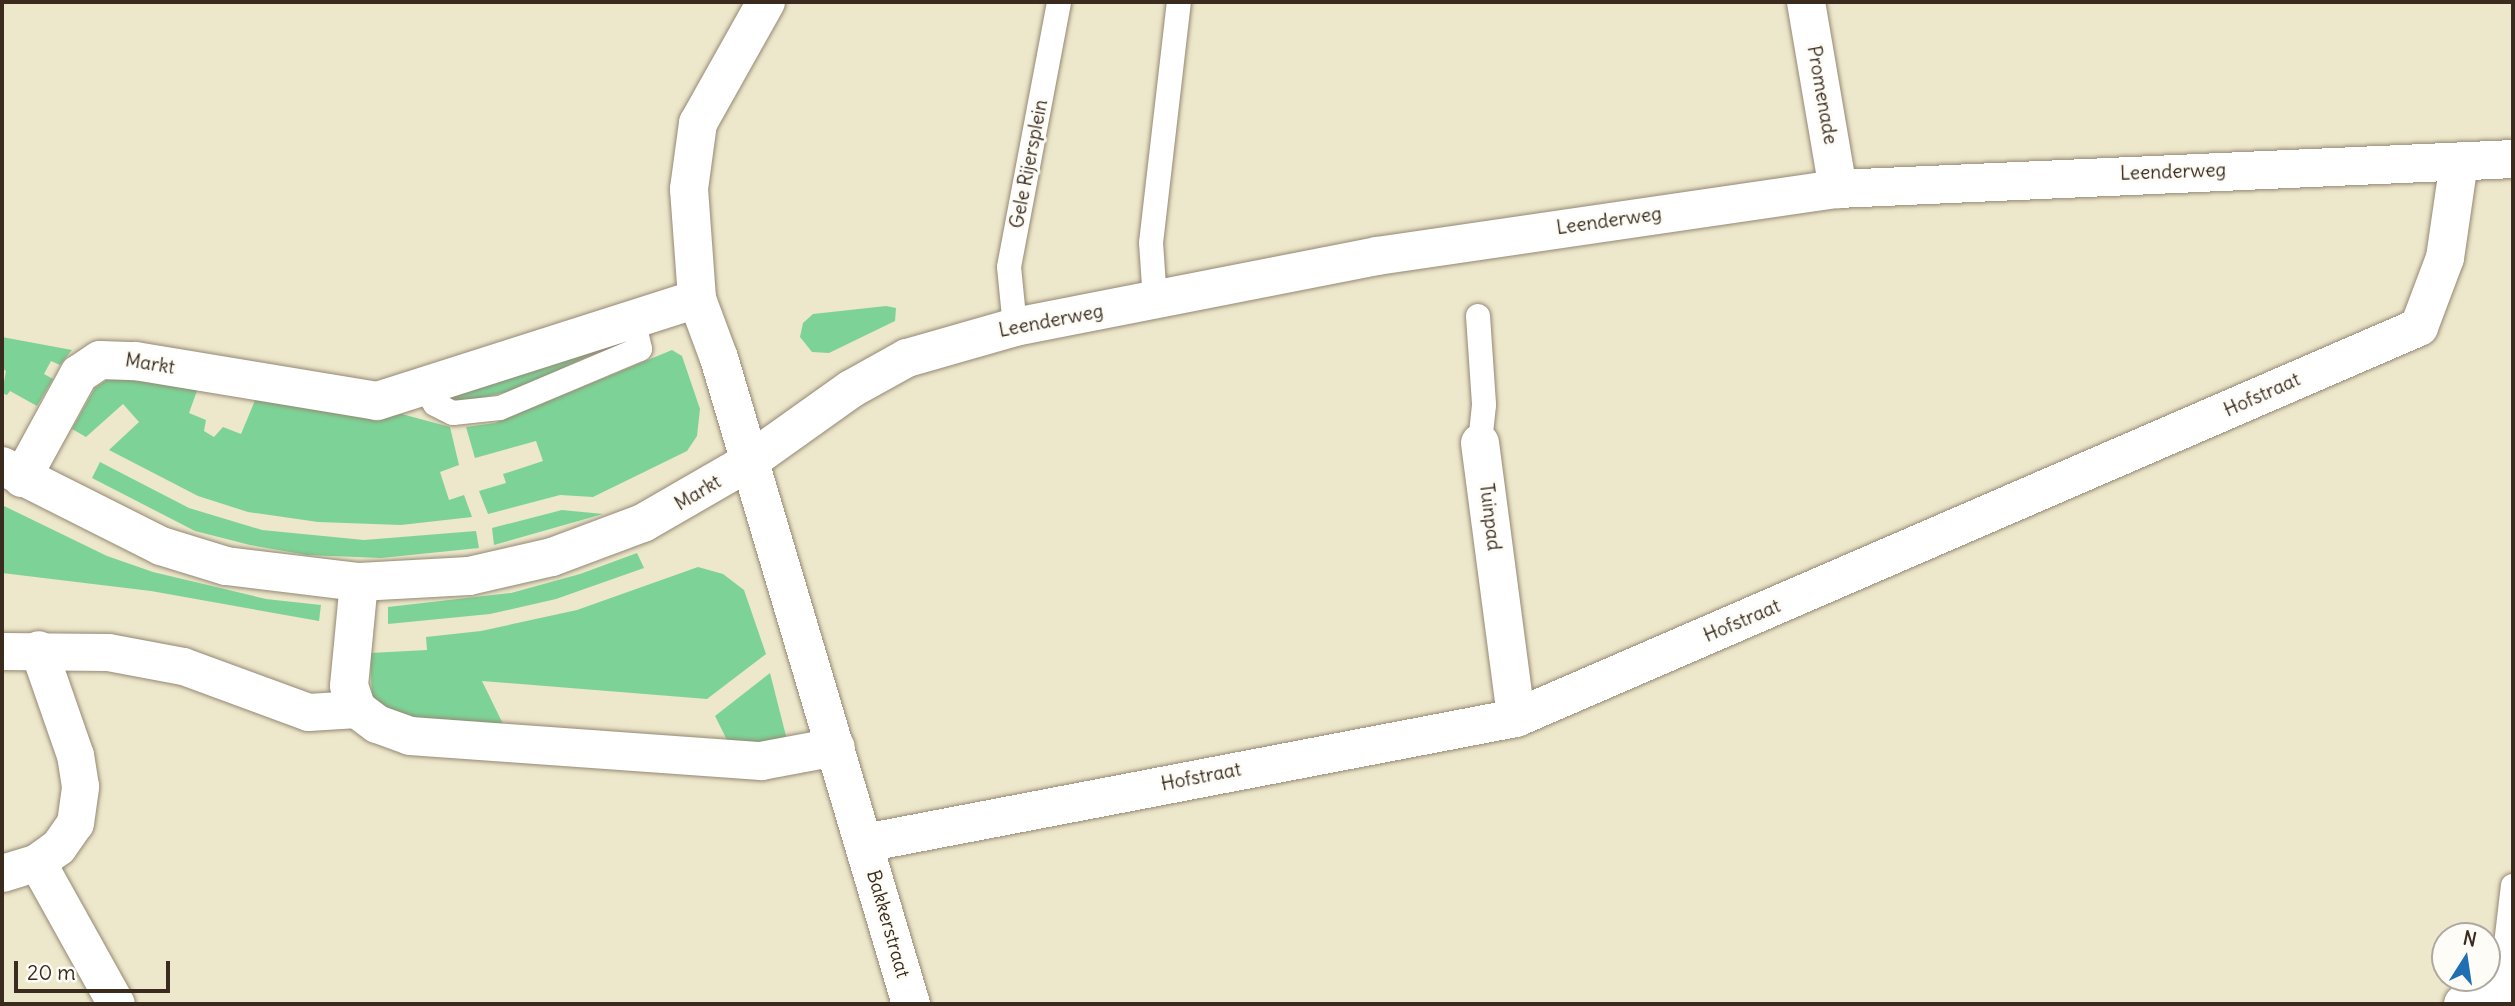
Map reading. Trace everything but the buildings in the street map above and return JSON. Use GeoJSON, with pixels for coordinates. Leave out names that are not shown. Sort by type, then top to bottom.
{"type":"FeatureCollection","features":[{"type":"Feature","properties":{"kind":"street"},"geometry":{"type":"LineString","coordinates":[[766,2],[698,123],[689,189],[697,299],[719,358],[747,463],[865,843]]}},
{"type":"Feature","properties":{"kind":"street","name":"Promenade"},"geometry":{"type":"LineString","coordinates":[[1806,2],[1838,189]]}},
{"type":"Feature","properties":{"kind":"street","name":"Leenderweg"},"geometry":{"type":"LineString","coordinates":[[747,463],[851,389],[907,358],[1015,327],[1377,256],[1838,189],[2513,159]]}},
{"type":"Feature","properties":{"kind":"street","name":"Hofstraat"},"geometry":{"type":"LineString","coordinates":[[865,843],[1516,718],[2419,327],[2445,258],[2459,162]]}},
{"type":"Feature","properties":{"kind":"street","name":"Markt"},"geometry":{"type":"LineString","coordinates":[[697,299],[377,401],[352,400],[136,360],[100,360],[79,374],[12,472],[161,546],[226,566],[292,577],[359,582],[469,576],[552,557],[668,511],[747,463]]}},
{"type":"Feature","properties":{"kind":"street","name":"Tuinpad"},"geometry":{"type":"LineString","coordinates":[[1480,443],[1516,718]]}},
{"type":"Feature","properties":{"kind":"street"},"geometry":{"type":"LineString","coordinates":[[359,582],[349,687],[357,709],[377,724],[410,736],[761,761],[836,747]]}},
{"type":"Feature","properties":{"kind":"street"},"geometry":{"type":"LineString","coordinates":[[2,651],[38,649],[108,652],[183,666],[308,712],[357,709]]}},
{"type":"Feature","properties":{"kind":"street"},"geometry":{"type":"LineString","coordinates":[[2,873],[37,862],[58,847],[75,823],[80,786],[38,649]]}},
{"type":"Feature","properties":{"kind":"street","name":"Bakkerstraat"},"geometry":{"type":"LineString","coordinates":[[865,843],[911,1004]]}},
{"type":"Feature","properties":{"kind":"street"},"geometry":{"type":"LineString","coordinates":[[37,862],[116,1004]]}},
{"type":"Feature","properties":{"kind":"street"},"geometry":{"type":"LineString","coordinates":[[2463,1004],[2507,987]]}},
{"type":"Feature","properties":{"kind":"lane","name":"Gele Rijersplein"},"geometry":{"type":"LineString","coordinates":[[1015,327],[1009,267],[1059,2]]}},
{"type":"Feature","properties":{"kind":"lane"},"geometry":{"type":"LineString","coordinates":[[1155,301],[1151,243],[1179,2]]}},
{"type":"Feature","properties":{"kind":"lane","name":"Tuinpad"},"geometry":{"type":"LineString","coordinates":[[1478,316],[1484,405],[1480,443]]}},
{"type":"Feature","properties":{"kind":"lane"},"geometry":{"type":"LineString","coordinates":[[2507,987],[2513,886]]}},
{"type":"Feature","properties":{"kind":"green space"},"geometry":{"type":"Polygon","coordinates":[[[886,306],[896,308],[895,321],[829,353],[812,352],[800,337],[803,323],[813,314],[886,306]]]}},
{"type":"Feature","properties":{"kind":"green space"},"geometry":{"type":"Polygon","coordinates":[[[2,337],[72,350],[60,365],[51,361],[44,374],[53,379],[37,406],[10,391],[7,395],[2,393],[6,371],[2,368],[2,337]]]}},
{"type":"Feature","properties":{"kind":"green space"},"geometry":{"type":"Polygon","coordinates":[[[623,340],[516,390],[458,403],[452,396],[623,340]]]}},
{"type":"Feature","properties":{"kind":"green space"},"geometry":{"type":"Polygon","coordinates":[[[672,350],[682,356],[700,409],[697,436],[687,451],[593,497],[560,495],[488,514],[479,491],[506,483],[503,474],[543,461],[536,441],[475,458],[466,427],[495,423],[672,350]]]}},
{"type":"Feature","properties":{"kind":"green space"},"geometry":{"type":"Polygon","coordinates":[[[111,377],[198,388],[189,413],[206,420],[204,431],[214,437],[223,427],[241,434],[256,398],[398,413],[450,427],[459,465],[440,472],[449,500],[464,495],[472,517],[401,525],[318,522],[248,512],[198,496],[109,450],[139,422],[123,404],[86,437],[72,429],[95,388],[111,377]]]}},
{"type":"Feature","properties":{"kind":"green space"},"geometry":{"type":"Polygon","coordinates":[[[100,462],[189,508],[262,530],[364,540],[476,531],[479,548],[381,558],[307,555],[250,545],[195,531],[92,478],[100,462]]]}},
{"type":"Feature","properties":{"kind":"green space"},"geometry":{"type":"Polygon","coordinates":[[[2,505],[107,556],[153,572],[266,599],[321,605],[319,621],[151,591],[2,573],[2,505]]]}},
{"type":"Feature","properties":{"kind":"green space"},"geometry":{"type":"Polygon","coordinates":[[[562,510],[603,514],[494,545],[492,528],[562,510]]]}},
{"type":"Feature","properties":{"kind":"green space"},"geometry":{"type":"Polygon","coordinates":[[[637,553],[644,568],[556,599],[490,614],[388,624],[388,607],[511,593],[580,574],[637,553]]]}},
{"type":"Feature","properties":{"kind":"green space"},"geometry":{"type":"Polygon","coordinates":[[[698,567],[723,574],[744,590],[766,654],[707,699],[482,681],[503,724],[391,715],[372,698],[370,653],[427,650],[426,637],[481,631],[577,610],[698,567]]]}},
{"type":"Feature","properties":{"kind":"green space"},"geometry":{"type":"Polygon","coordinates":[[[770,673],[786,736],[780,742],[728,742],[715,716],[770,673]]]}}]}
